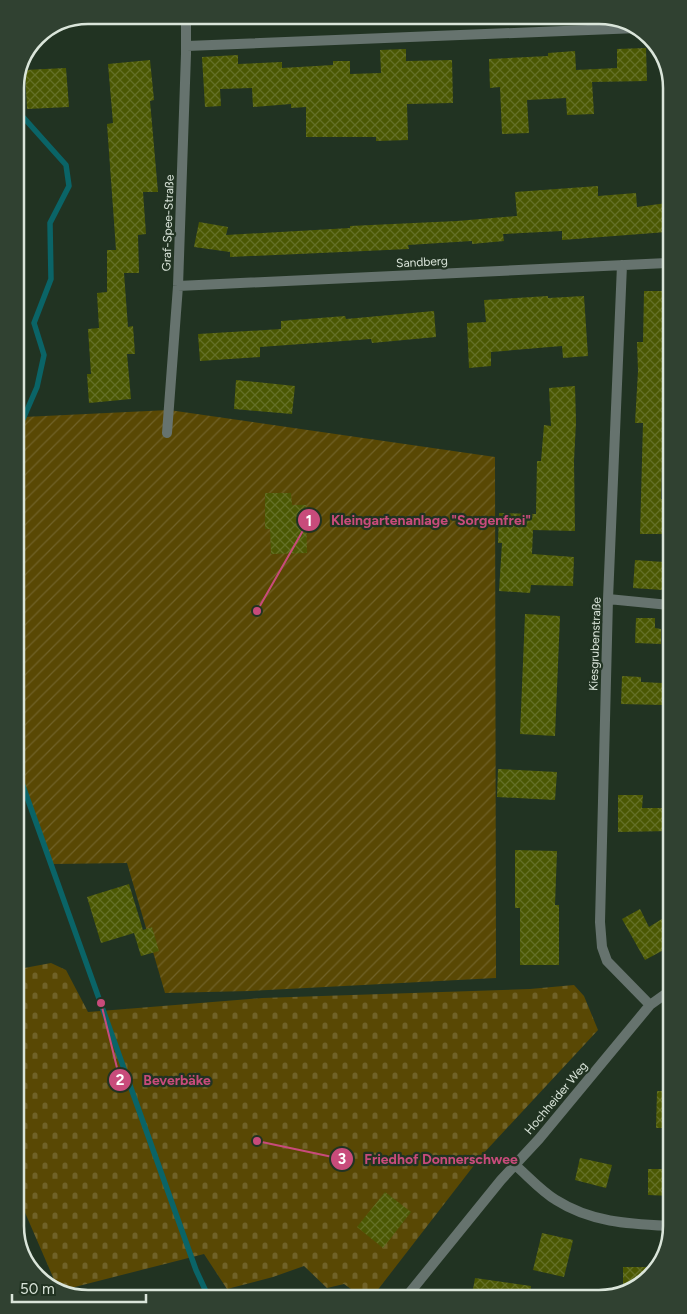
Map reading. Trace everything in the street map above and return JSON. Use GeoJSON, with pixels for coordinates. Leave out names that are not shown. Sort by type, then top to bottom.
{"type":"FeatureCollection","features":[{"type":"Feature","properties":{"kind":"street","name":"Graf-Spee-Straße"},"geometry":{"type":"LineString","coordinates":[[167,432],[178,286],[186,24]]}},
{"type":"Feature","properties":{"kind":"street"},"geometry":{"type":"LineString","coordinates":[[187,46],[623,29]]}},
{"type":"Feature","properties":{"kind":"street","name":"Sandberg"},"geometry":{"type":"LineString","coordinates":[[178,286],[663,263]]}},
{"type":"Feature","properties":{"kind":"street","name":"Kiesgrubenstraße"},"geometry":{"type":"LineString","coordinates":[[622,265],[608,599],[600,922],[602,947],[607,961],[650,1005]]}},
{"type":"Feature","properties":{"kind":"street"},"geometry":{"type":"LineString","coordinates":[[608,599],[663,604]]}},
{"type":"Feature","properties":{"kind":"street","name":"Hochheider Weg"},"geometry":{"type":"LineString","coordinates":[[411,1290],[650,1005],[663,996]]}},
{"type":"Feature","properties":{"kind":"street"},"geometry":{"type":"LineString","coordinates":[[515,1165],[556,1200],[592,1217],[608,1222],[663,1225]]}},
{"type":"Feature","properties":{"kind":"green space"},"geometry":{"type":"Polygon","coordinates":[[[169,410],[495,457],[496,978],[250,991],[165,993],[127,863],[52,864],[24,783],[24,417],[169,410]]]}},
{"type":"Feature","properties":{"kind":"green space"},"geometry":{"type":"Polygon","coordinates":[[[51,963],[66,970],[88,1012],[262,998],[530,989],[574,985],[584,996],[598,1030],[482,1155],[378,1290],[352,1290],[344,1284],[327,1288],[304,1266],[273,1277],[227,1289],[204,1254],[71,1288],[55,1281],[24,1210],[24,968],[51,963]]]}},
{"type":"Feature","properties":{"kind":"building"},"geometry":{"type":"Polygon","coordinates":[[[646,48],[647,81],[592,82],[594,114],[567,115],[566,98],[527,100],[529,133],[502,134],[500,87],[490,88],[489,59],[548,56],[548,53],[575,51],[576,70],[617,68],[617,49],[646,48]]]}},
{"type":"Feature","properties":{"kind":"building"},"geometry":{"type":"Polygon","coordinates":[[[406,49],[406,61],[452,60],[453,103],[407,104],[408,140],[376,141],[376,137],[306,137],[306,107],[291,108],[291,104],[253,107],[252,88],[220,89],[221,106],[205,107],[202,57],[238,55],[238,64],[282,62],[282,68],[333,65],[333,61],[350,61],[350,74],[381,73],[380,50],[406,49]]]}},
{"type":"Feature","properties":{"kind":"building"},"geometry":{"type":"Polygon","coordinates":[[[150,60],[154,100],[150,101],[158,192],[143,192],[146,234],[138,235],[139,273],[124,273],[128,327],[133,326],[135,354],[127,354],[131,399],[89,403],[87,374],[91,374],[88,329],[99,328],[97,293],[107,292],[107,250],[116,250],[107,124],[113,123],[108,64],[150,60]]]}},
{"type":"Feature","properties":{"kind":"building"},"geometry":{"type":"Polygon","coordinates":[[[66,68],[69,107],[27,109],[26,70],[66,68]]]}},
{"type":"Feature","properties":{"kind":"building"},"geometry":{"type":"Polygon","coordinates":[[[598,186],[598,196],[636,193],[637,207],[663,204],[663,232],[562,240],[562,231],[503,234],[504,241],[472,244],[472,241],[408,245],[409,249],[230,257],[230,252],[194,247],[199,222],[228,227],[226,235],[517,216],[515,192],[598,186]]]}},
{"type":"Feature","properties":{"kind":"building"},"geometry":{"type":"Polygon","coordinates":[[[644,291],[663,291],[661,499],[663,499],[663,534],[640,534],[643,423],[635,423],[638,371],[637,342],[643,342],[644,291]]]}},
{"type":"Feature","properties":{"kind":"building"},"geometry":{"type":"Polygon","coordinates":[[[548,296],[548,298],[584,296],[588,356],[563,358],[562,346],[491,352],[491,366],[469,368],[467,323],[486,322],[484,300],[548,296]]]}},
{"type":"Feature","properties":{"kind":"building"},"geometry":{"type":"Polygon","coordinates":[[[434,311],[436,337],[372,343],[371,339],[260,347],[260,357],[200,361],[198,334],[281,329],[281,321],[345,316],[346,319],[434,311]]]}},
{"type":"Feature","properties":{"kind":"building"},"geometry":{"type":"Polygon","coordinates":[[[236,380],[295,386],[292,414],[234,409],[236,380]]]}},
{"type":"Feature","properties":{"kind":"building"},"geometry":{"type":"Polygon","coordinates":[[[575,386],[575,531],[533,530],[532,554],[574,557],[573,586],[531,585],[530,593],[499,591],[502,543],[498,543],[499,513],[536,514],[537,461],[541,461],[544,425],[551,426],[549,388],[575,386]]]}},
{"type":"Feature","properties":{"kind":"building"},"geometry":{"type":"Polygon","coordinates":[[[265,493],[291,493],[292,505],[306,505],[307,553],[271,554],[270,529],[265,529],[265,493]]]}},
{"type":"Feature","properties":{"kind":"building"},"geometry":{"type":"Polygon","coordinates":[[[635,560],[663,562],[662,590],[633,588],[635,560]]]}},
{"type":"Feature","properties":{"kind":"building"},"geometry":{"type":"Polygon","coordinates":[[[525,614],[560,616],[555,736],[520,734],[525,614]]]}},
{"type":"Feature","properties":{"kind":"building"},"geometry":{"type":"Polygon","coordinates":[[[636,618],[655,618],[655,628],[661,629],[661,644],[635,643],[636,618]]]}},
{"type":"Feature","properties":{"kind":"building"},"geometry":{"type":"Polygon","coordinates":[[[622,676],[641,677],[641,682],[662,683],[662,705],[621,704],[622,676]]]}},
{"type":"Feature","properties":{"kind":"building"},"geometry":{"type":"Polygon","coordinates":[[[498,769],[557,772],[555,800],[497,797],[498,769]]]}},
{"type":"Feature","properties":{"kind":"building"},"geometry":{"type":"Polygon","coordinates":[[[618,795],[643,795],[642,808],[663,808],[663,831],[618,832],[618,795]]]}},
{"type":"Feature","properties":{"kind":"building"},"geometry":{"type":"Polygon","coordinates":[[[515,850],[557,851],[555,905],[559,905],[559,965],[520,965],[520,908],[515,908],[515,850]]]}},
{"type":"Feature","properties":{"kind":"building"},"geometry":{"type":"Polygon","coordinates":[[[129,884],[143,930],[152,927],[159,951],[141,956],[134,933],[101,943],[87,897],[129,884]]]}},
{"type":"Feature","properties":{"kind":"building"},"geometry":{"type":"Polygon","coordinates":[[[640,909],[649,927],[663,918],[663,950],[645,960],[622,919],[640,909]]]}},
{"type":"Feature","properties":{"kind":"building"},"geometry":{"type":"Polygon","coordinates":[[[657,1091],[663,1091],[663,1128],[656,1128],[657,1091]]]}},
{"type":"Feature","properties":{"kind":"building"},"geometry":{"type":"Polygon","coordinates":[[[580,1158],[612,1165],[606,1188],[575,1180],[580,1158]]]}},
{"type":"Feature","properties":{"kind":"building"},"geometry":{"type":"Polygon","coordinates":[[[648,1169],[663,1169],[663,1196],[648,1195],[648,1169]]]}},
{"type":"Feature","properties":{"kind":"building"},"geometry":{"type":"Polygon","coordinates":[[[385,1192],[411,1212],[383,1248],[357,1227],[385,1192]]]}},
{"type":"Feature","properties":{"kind":"building"},"geometry":{"type":"Polygon","coordinates":[[[542,1233],[573,1240],[564,1277],[533,1270],[542,1233]]]}},
{"type":"Feature","properties":{"kind":"building"},"geometry":{"type":"Polygon","coordinates":[[[623,1267],[648,1267],[645,1272],[623,1285],[623,1267]]]}},
{"type":"Feature","properties":{"kind":"building"},"geometry":{"type":"Polygon","coordinates":[[[475,1278],[531,1286],[530,1290],[473,1290],[475,1278]]]}},
{"type":"Feature","properties":{"kind":"waterway"},"geometry":{"type":"LineString","coordinates":[[24,118],[66,165],[69,186],[50,223],[51,279],[34,323],[44,355],[37,387],[24,417]]}},
{"type":"Feature","properties":{"kind":"waterway"},"geometry":{"type":"LineString","coordinates":[[24,789],[196,1270],[205,1290]]}},
{"type":"Feature","properties":{"kind":"place","name":"Kleingartenanlage \"Sorgenfrei\""},"geometry":{"type":"Point","coordinates":[257,611]}},
{"type":"Feature","properties":{"kind":"place","name":"Beverbäke"},"geometry":{"type":"Point","coordinates":[101,1003]}},
{"type":"Feature","properties":{"kind":"place","name":"Friedhof Donnerschwee"},"geometry":{"type":"Point","coordinates":[257,1141]}}]}
